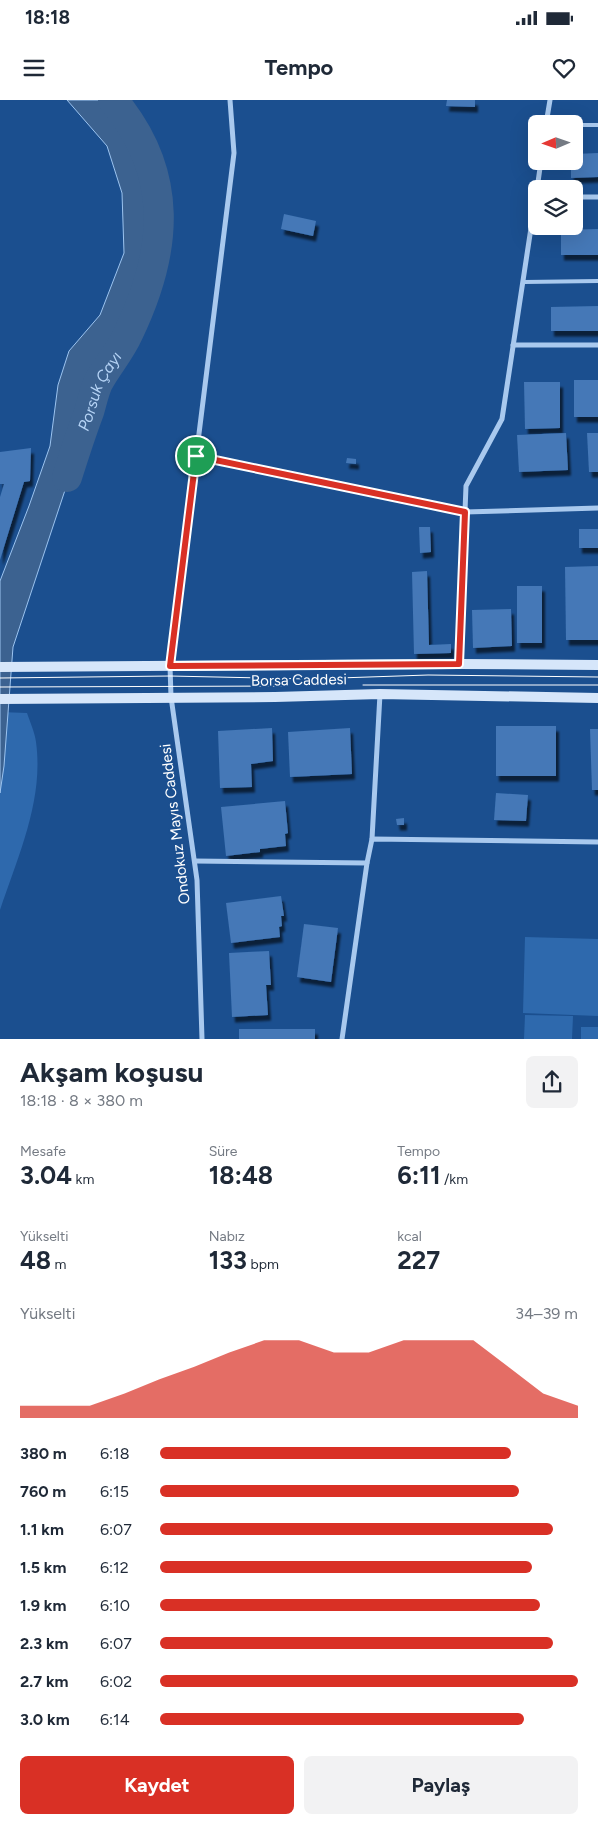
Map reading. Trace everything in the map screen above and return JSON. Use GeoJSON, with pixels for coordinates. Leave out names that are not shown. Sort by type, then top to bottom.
{"type":"FeatureCollection","features":[{"type":"Feature","properties":{"kind":"main road","name":"Borsa Caddesi"},"geometry":{"type":"LineString","coordinates":[[0,667],[598,665]]}},
{"type":"Feature","properties":{"kind":"main road","name":"Borsa Caddesi"},"geometry":{"type":"LineString","coordinates":[[0,699],[274,697],[380,694],[598,698]]}},
{"type":"Feature","properties":{"kind":"street","name":"Ondokuz Mayıs Caddesi"},"geometry":{"type":"LineString","coordinates":[[202,1039],[197,880],[171,697],[170,666],[234,153],[230,100]]}},
{"type":"Feature","properties":{"kind":"street"},"geometry":{"type":"LineString","coordinates":[[548,115],[550,100]]}},
{"type":"Feature","properties":{"kind":"street"},"geometry":{"type":"LineString","coordinates":[[583,197],[598,197]]}},
{"type":"Feature","properties":{"kind":"street"},"geometry":{"type":"LineString","coordinates":[[459,664],[466,486],[502,419],[531,235]]}},
{"type":"Feature","properties":{"kind":"street"},"geometry":{"type":"LineString","coordinates":[[514,345],[598,345]]}},
{"type":"Feature","properties":{"kind":"street"},"geometry":{"type":"LineString","coordinates":[[196,456],[465,512],[598,508]]}},
{"type":"Feature","properties":{"kind":"street"},"geometry":{"type":"LineString","coordinates":[[342,1039],[372,838],[380,694]]}},
{"type":"Feature","properties":{"kind":"street"},"geometry":{"type":"LineString","coordinates":[[372,838],[598,842]]}},
{"type":"Feature","properties":{"kind":"street"},"geometry":{"type":"LineString","coordinates":[[195,861],[367,863]]}},
{"type":"Feature","properties":{"kind":"lane"},"geometry":{"type":"LineString","coordinates":[[583,125],[598,125]]}},
{"type":"Feature","properties":{"kind":"lane"},"geometry":{"type":"LineString","coordinates":[[524,282],[598,281]]}},
{"type":"Feature","properties":{"kind":"shaded area"},"geometry":{"type":"Polygon","coordinates":[[[67,100],[108,100],[142,158],[157,199],[135,327],[85,386],[79,448],[13,647],[4,766],[0,793],[0,581],[50,446],[58,385],[69,351],[100,315],[124,253],[122,193],[107,146],[67,100]]]}},
{"type":"Feature","properties":{"kind":"shaded area"},"geometry":{"type":"Polygon","coordinates":[[[0,712],[27,713],[34,731],[37,764],[36,785],[28,828],[0,910],[0,712]]]}},
{"type":"Feature","properties":{"kind":"shaded area"},"geometry":{"type":"Polygon","coordinates":[[[525,937],[598,939],[598,1016],[523,1013],[525,937]]]}},
{"type":"Feature","properties":{"kind":"shaded area"},"geometry":{"type":"Polygon","coordinates":[[[525,1015],[573,1016],[572,1039],[524,1039],[525,1015]]]}},
{"type":"Feature","properties":{"kind":"shaded area"},"geometry":{"type":"Polygon","coordinates":[[[581,1027],[598,1027],[598,1039],[581,1039],[581,1027]]]}},
{"type":"Feature","properties":{"kind":"building"},"geometry":{"type":"Polygon","coordinates":[[[447,100],[475,100],[475,107],[446,106],[447,100]]]}},
{"type":"Feature","properties":{"kind":"building"},"geometry":{"type":"Polygon","coordinates":[[[598,153],[598,177],[571,178],[571,170],[583,170],[583,154],[598,153]]]}},
{"type":"Feature","properties":{"kind":"building"},"geometry":{"type":"Polygon","coordinates":[[[284,214],[316,221],[313,236],[281,229],[284,214]]]}},
{"type":"Feature","properties":{"kind":"building"},"geometry":{"type":"Polygon","coordinates":[[[583,229],[598,229],[598,255],[561,255],[561,235],[583,235],[583,229]]]}},
{"type":"Feature","properties":{"kind":"building"},"geometry":{"type":"Polygon","coordinates":[[[598,306],[598,331],[551,331],[551,307],[598,306]]]}},
{"type":"Feature","properties":{"kind":"building"},"geometry":{"type":"Polygon","coordinates":[[[574,380],[598,380],[598,417],[574,417],[574,380]]]}},
{"type":"Feature","properties":{"kind":"building"},"geometry":{"type":"Polygon","coordinates":[[[524,382],[560,382],[560,428],[525,429],[524,382]]]}},
{"type":"Feature","properties":{"kind":"building"},"geometry":{"type":"Polygon","coordinates":[[[566,433],[568,470],[519,472],[517,435],[566,433]]]}},
{"type":"Feature","properties":{"kind":"building"},"geometry":{"type":"Polygon","coordinates":[[[587,433],[598,433],[598,472],[589,472],[587,433]]]}},
{"type":"Feature","properties":{"kind":"building"},"geometry":{"type":"Polygon","coordinates":[[[31,448],[30,481],[24,482],[0,560],[0,497],[4,484],[0,484],[0,452],[31,448]]]}},
{"type":"Feature","properties":{"kind":"building"},"geometry":{"type":"Polygon","coordinates":[[[347,458],[356,459],[356,464],[346,463],[347,458]]]}},
{"type":"Feature","properties":{"kind":"building"},"geometry":{"type":"Polygon","coordinates":[[[419,527],[430,527],[431,552],[420,553],[419,527]]]}},
{"type":"Feature","properties":{"kind":"building"},"geometry":{"type":"Polygon","coordinates":[[[579,529],[598,529],[598,548],[579,548],[579,529]]]}},
{"type":"Feature","properties":{"kind":"building"},"geometry":{"type":"Polygon","coordinates":[[[598,566],[598,640],[566,640],[565,567],[598,566]]]}},
{"type":"Feature","properties":{"kind":"building"},"geometry":{"type":"Polygon","coordinates":[[[427,571],[429,645],[451,644],[451,653],[414,654],[412,572],[427,571]]]}},
{"type":"Feature","properties":{"kind":"building"},"geometry":{"type":"Polygon","coordinates":[[[517,586],[542,586],[542,643],[517,643],[517,586]]]}},
{"type":"Feature","properties":{"kind":"building"},"geometry":{"type":"Polygon","coordinates":[[[511,609],[512,646],[473,648],[472,610],[511,609]]]}},
{"type":"Feature","properties":{"kind":"building"},"geometry":{"type":"Polygon","coordinates":[[[496,726],[556,726],[556,776],[496,776],[496,726]]]}},
{"type":"Feature","properties":{"kind":"building"},"geometry":{"type":"Polygon","coordinates":[[[272,728],[273,761],[251,764],[252,787],[220,788],[218,731],[272,728]]]}},
{"type":"Feature","properties":{"kind":"building"},"geometry":{"type":"Polygon","coordinates":[[[350,728],[352,774],[290,777],[288,732],[350,728]]]}},
{"type":"Feature","properties":{"kind":"building"},"geometry":{"type":"Polygon","coordinates":[[[590,729],[598,729],[598,790],[592,790],[590,729]]]}},
{"type":"Feature","properties":{"kind":"building"},"geometry":{"type":"Polygon","coordinates":[[[496,793],[528,795],[526,821],[494,820],[496,793]]]}},
{"type":"Feature","properties":{"kind":"building"},"geometry":{"type":"Polygon","coordinates":[[[285,801],[288,833],[285,834],[286,846],[260,849],[260,852],[226,856],[221,807],[285,801]]]}},
{"type":"Feature","properties":{"kind":"building"},"geometry":{"type":"Polygon","coordinates":[[[404,818],[404,825],[397,825],[396,819],[404,818]]]}},
{"type":"Feature","properties":{"kind":"building"},"geometry":{"type":"Polygon","coordinates":[[[281,896],[284,916],[281,916],[280,937],[231,943],[226,903],[281,896]]]}},
{"type":"Feature","properties":{"kind":"building"},"geometry":{"type":"Polygon","coordinates":[[[304,924],[338,928],[331,982],[297,977],[304,924]]]}},
{"type":"Feature","properties":{"kind":"building"},"geometry":{"type":"Polygon","coordinates":[[[269,951],[271,985],[266,985],[268,1015],[232,1017],[229,953],[269,951]]]}},
{"type":"Feature","properties":{"kind":"building"},"geometry":{"type":"Polygon","coordinates":[[[239,1029],[315,1029],[315,1039],[239,1039],[239,1029]]]}},
{"type":"Feature","properties":{"kind":"waterway","name":"Porsuk Çayı"},"geometry":{"type":"LineString","coordinates":[[67,477],[98,383],[125,341],[141,303],[151,273],[157,243],[159,214],[156,185],[147,156],[133,128],[113,100]]}},
{"type":"Feature","properties":{"kind":"tram line"},"geometry":{"type":"LineString","coordinates":[[0,678],[170,676],[309,679],[428,675],[598,677]]}},
{"type":"Feature","properties":{"kind":"tram line"},"geometry":{"type":"LineString","coordinates":[[363,685],[598,685]]}},
{"type":"Feature","properties":{"kind":"tram line"},"geometry":{"type":"LineString","coordinates":[[0,687],[288,686]]}},
{"type":"Feature","properties":{"kind":"route"},"geometry":{"type":"LineString","coordinates":[[196,456],[465,512],[459,664],[170,666],[196,456]]}}]}
